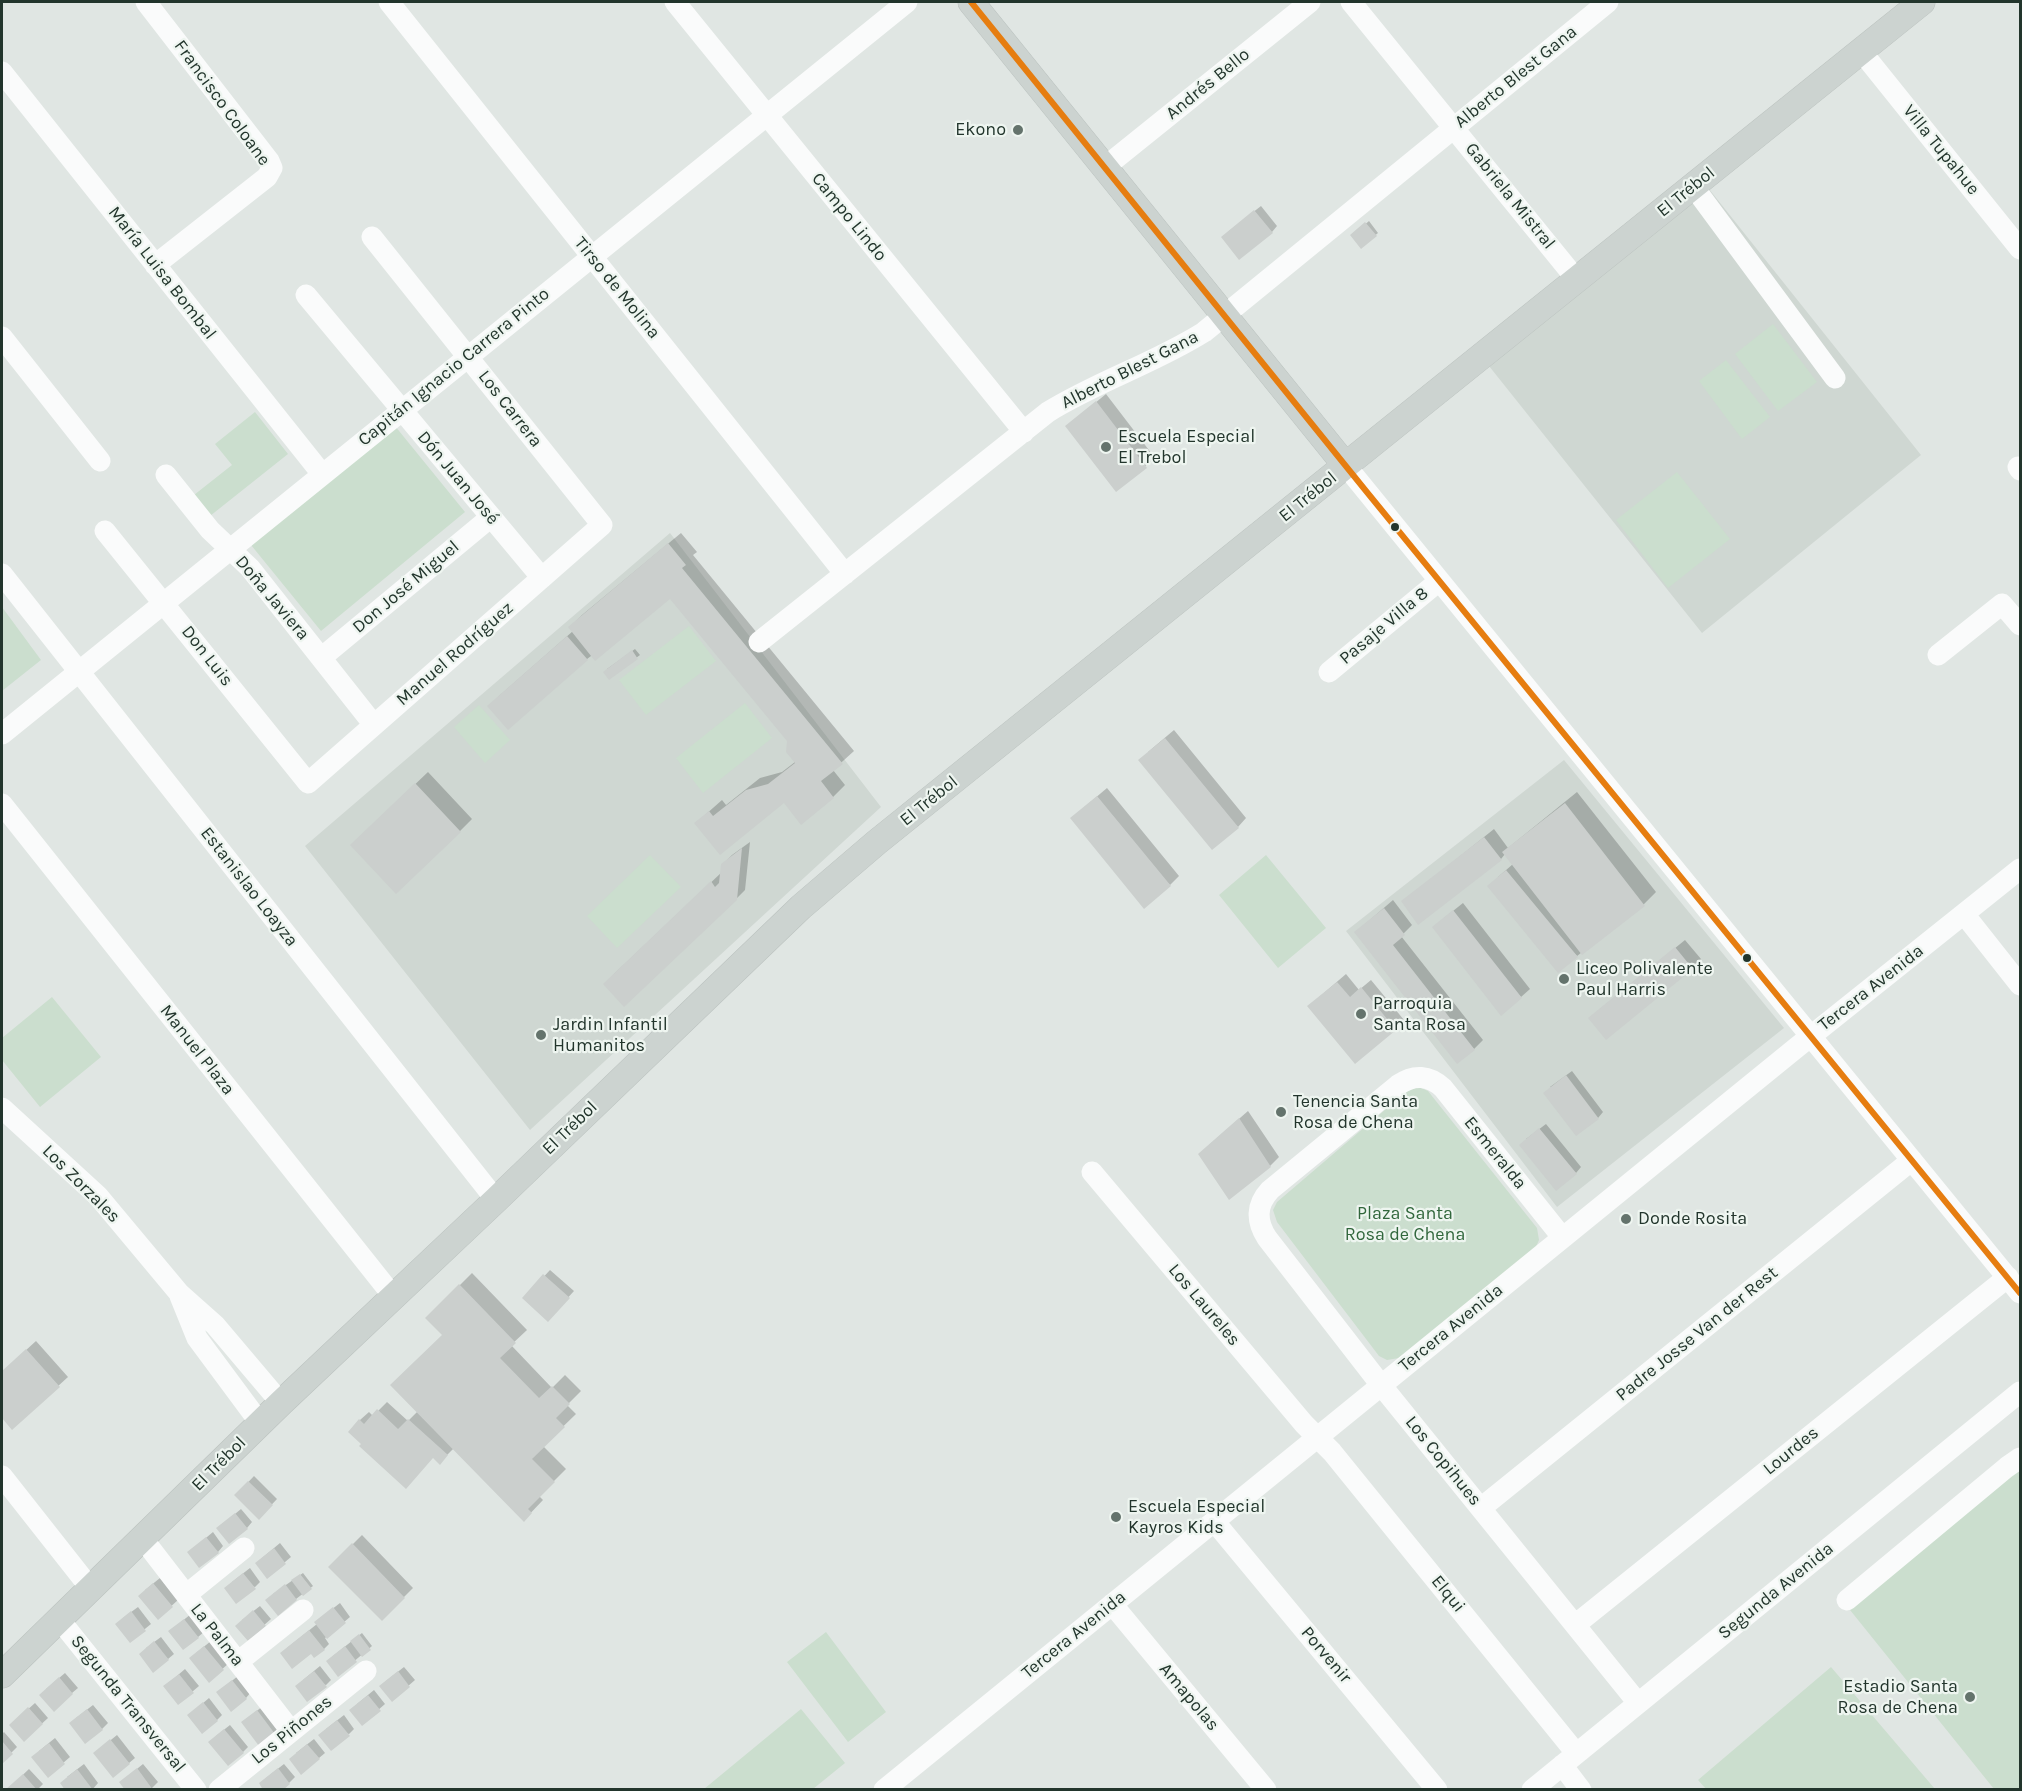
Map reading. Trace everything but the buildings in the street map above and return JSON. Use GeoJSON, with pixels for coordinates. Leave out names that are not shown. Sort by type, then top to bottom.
{"type":"FeatureCollection","features":[{"type":"Feature","properties":{"kind":"main road"},"geometry":{"type":"LineString","coordinates":[[971,2],[1346,466]]}},
{"type":"Feature","properties":{"kind":"main road","name":"El Trébol"},"geometry":{"type":"LineString","coordinates":[[2,1675],[260,1423],[801,907],[1922,2]]}},
{"type":"Feature","properties":{"kind":"street","name":"Francisco Coloane"},"geometry":{"type":"LineString","coordinates":[[146,2],[269,160],[272,168],[267,177],[155,265]]}},
{"type":"Feature","properties":{"kind":"street","name":"Tirso de Molina"},"geometry":{"type":"LineString","coordinates":[[389,2],[845,574]]}},
{"type":"Feature","properties":{"kind":"street","name":"Campo Lindo"},"geometry":{"type":"LineString","coordinates":[[675,2],[1024,432]]}},
{"type":"Feature","properties":{"kind":"street","name":"Capitán Ignacio Carrera Pinto"},"geometry":{"type":"LineString","coordinates":[[2,734],[907,2]]}},
{"type":"Feature","properties":{"kind":"street","name":"Andrés Bello"},"geometry":{"type":"LineString","coordinates":[[1105,168],[1310,2]]}},
{"type":"Feature","properties":{"kind":"street","name":"Gabriela Mistral"},"geometry":{"type":"LineString","coordinates":[[1351,2],[1577,280]]}},
{"type":"Feature","properties":{"kind":"street","name":"Alberto Blest Gana"},"geometry":{"type":"LineString","coordinates":[[759,642],[1063,403],[1173,350],[1225,316],[1608,2]]}},
{"type":"Feature","properties":{"kind":"street","name":"Villa Tupahue"},"geometry":{"type":"LineString","coordinates":[[1861,51],[2020,249]]}},
{"type":"Feature","properties":{"kind":"street","name":"María Luisa Bombal"},"geometry":{"type":"LineString","coordinates":[[2,72],[322,474]]}},
{"type":"Feature","properties":{"kind":"street"},"geometry":{"type":"LineString","coordinates":[[1693,186],[1835,378]]}},
{"type":"Feature","properties":{"kind":"street","name":"Los Carrera"},"geometry":{"type":"LineString","coordinates":[[372,237],[602,525]]}},
{"type":"Feature","properties":{"kind":"street","name":"Dón Juan José"},"geometry":{"type":"LineString","coordinates":[[306,295],[542,578]]}},
{"type":"Feature","properties":{"kind":"street"},"geometry":{"type":"LineString","coordinates":[[2,337],[100,461]]}},
{"type":"Feature","properties":{"kind":"street"},"geometry":{"type":"LineString","coordinates":[[1346,466],[2014,1285]]}},
{"type":"Feature","properties":{"kind":"street","name":"Doña Javiera"},"geometry":{"type":"LineString","coordinates":[[166,475],[210,530],[250,568],[374,725]]}},
{"type":"Feature","properties":{"kind":"street","name":"Don José Miguel"},"geometry":{"type":"LineString","coordinates":[[321,658],[491,517]]}},
{"type":"Feature","properties":{"kind":"street","name":"Manuel Rodríguez"},"geometry":{"type":"LineString","coordinates":[[308,783],[602,525]]}},
{"type":"Feature","properties":{"kind":"street","name":"Don Luis"},"geometry":{"type":"LineString","coordinates":[[105,531],[308,783]]}},
{"type":"Feature","properties":{"kind":"street","name":"Estanislao Loayza"},"geometry":{"type":"LineString","coordinates":[[2,574],[496,1200]]}},
{"type":"Feature","properties":{"kind":"street","name":"Pasaje Villa 8"},"geometry":{"type":"LineString","coordinates":[[1329,672],[1439,581]]}},
{"type":"Feature","properties":{"kind":"street"},"geometry":{"type":"LineString","coordinates":[[1938,656],[2002,604],[2020,625]]}},
{"type":"Feature","properties":{"kind":"street","name":"Manuel Plaza"},"geometry":{"type":"LineString","coordinates":[[2,804],[393,1296]]}},
{"type":"Feature","properties":{"kind":"street","name":"Tercera Avenida"},"geometry":{"type":"LineString","coordinates":[[884,1790],[1811,1036],[2020,869]]}},
{"type":"Feature","properties":{"kind":"street"},"geometry":{"type":"LineString","coordinates":[[1964,914],[2020,985]]}},
{"type":"Feature","properties":{"kind":"street","name":"Esmeralda"},"geometry":{"type":"LineString","coordinates":[[1258,1213],[1264,1197],[1270,1190],[1398,1084],[1412,1077],[1421,1077],[1443,1088],[1562,1238]]}},
{"type":"Feature","properties":{"kind":"street","name":"Los Zorzales"},"geometry":{"type":"LineString","coordinates":[[2,1108],[98,1196],[179,1293],[215,1325],[281,1403]]}},
{"type":"Feature","properties":{"kind":"street","name":"Padre Josse Van der Rest"},"geometry":{"type":"LineString","coordinates":[[1481,1508],[1912,1160]]}},
{"type":"Feature","properties":{"kind":"street","name":"Los Laureles"},"geometry":{"type":"LineString","coordinates":[[1092,1172],[1317,1437]]}},
{"type":"Feature","properties":{"kind":"street","name":"Los Copihues"},"geometry":{"type":"LineString","coordinates":[[1258,1213],[1259,1222],[1267,1238],[1381,1385],[1638,1703]]}},
{"type":"Feature","properties":{"kind":"street","name":"Lourdes"},"geometry":{"type":"LineString","coordinates":[[1575,1625],[2014,1285]]}},
{"type":"Feature","properties":{"kind":"street","name":"Los Zorzales"},"geometry":{"type":"LineString","coordinates":[[179,1293],[197,1338],[260,1423]]}},
{"type":"Feature","properties":{"kind":"street","name":"Segunda Avenida"},"geometry":{"type":"LineString","coordinates":[[1532,1790],[2020,1392]]}},
{"type":"Feature","properties":{"kind":"street","name":"Elqui"},"geometry":{"type":"LineString","coordinates":[[1317,1437],[1332,1452],[1569,1759],[1581,1790]]}},
{"type":"Feature","properties":{"kind":"street"},"geometry":{"type":"LineString","coordinates":[[1847,1600],[2020,1458]]}},
{"type":"Feature","properties":{"kind":"street"},"geometry":{"type":"LineString","coordinates":[[2,1476],[91,1589]]}},
{"type":"Feature","properties":{"kind":"street","name":"Porvenir"},"geometry":{"type":"LineString","coordinates":[[1214,1521],[1437,1790]]}},
{"type":"Feature","properties":{"kind":"street","name":"La Palma"},"geometry":{"type":"LineString","coordinates":[[143,1539],[291,1731]]}},
{"type":"Feature","properties":{"kind":"street"},"geometry":{"type":"LineString","coordinates":[[186,1595],[244,1548]]}},
{"type":"Feature","properties":{"kind":"street","name":"Amapolas"},"geometry":{"type":"LineString","coordinates":[[1112,1604],[1266,1790]]}},
{"type":"Feature","properties":{"kind":"street"},"geometry":{"type":"LineString","coordinates":[[238,1662],[303,1610]]}},
{"type":"Feature","properties":{"kind":"street","name":"Segunda Transversal"},"geometry":{"type":"LineString","coordinates":[[59,1619],[196,1790]]}},
{"type":"Feature","properties":{"kind":"street","name":"Los Piñones"},"geometry":{"type":"LineString","coordinates":[[219,1790],[366,1671]]}},
{"type":"Feature","properties":{"kind":"shaded area"},"geometry":{"type":"Polygon","coordinates":[[[1709,189],[1921,455],[1702,633],[1489,366],[1709,189]]]}},
{"type":"Feature","properties":{"kind":"shaded area"},"geometry":{"type":"Polygon","coordinates":[[[670,533],[881,807],[530,1130],[305,846],[670,533]]]}},
{"type":"Feature","properties":{"kind":"shaded area","name":"Liceo Polivalente Paul Harris"},"geometry":{"type":"Polygon","coordinates":[[[1564,760],[1784,1028],[1557,1207],[1346,931],[1564,760]]]}},
{"type":"Feature","properties":{"kind":"green space"},"geometry":{"type":"Polygon","coordinates":[[[1773,324],[1817,382],[1778,411],[1735,354],[1773,324]]]}},
{"type":"Feature","properties":{"kind":"green space"},"geometry":{"type":"Polygon","coordinates":[[[1726,360],[1770,417],[1742,439],[1699,381],[1726,360]]]}},
{"type":"Feature","properties":{"kind":"green space"},"geometry":{"type":"Polygon","coordinates":[[[255,412],[288,454],[210,516],[194,495],[232,465],[215,444],[255,412]]]}},
{"type":"Feature","properties":{"kind":"green space"},"geometry":{"type":"Polygon","coordinates":[[[395,426],[465,512],[321,631],[251,545],[395,426]]]}},
{"type":"Feature","properties":{"kind":"green space"},"geometry":{"type":"Polygon","coordinates":[[[1677,472],[1730,539],[1668,588],[1616,520],[1677,472]]]}},
{"type":"Feature","properties":{"kind":"green space"},"geometry":{"type":"Polygon","coordinates":[[[2,607],[41,660],[2,691],[2,607]]]}},
{"type":"Feature","properties":{"kind":"green space"},"geometry":{"type":"Polygon","coordinates":[[[689,626],[716,661],[646,715],[619,680],[689,626]]]}},
{"type":"Feature","properties":{"kind":"green space"},"geometry":{"type":"Polygon","coordinates":[[[745,703],[772,738],[703,793],[676,758],[745,703]]]}},
{"type":"Feature","properties":{"kind":"green space"},"geometry":{"type":"Polygon","coordinates":[[[479,705],[510,740],[485,763],[454,727],[479,705]]]}},
{"type":"Feature","properties":{"kind":"green space"},"geometry":{"type":"Polygon","coordinates":[[[650,855],[681,887],[617,948],[587,916],[650,855]]]}},
{"type":"Feature","properties":{"kind":"green space"},"geometry":{"type":"Polygon","coordinates":[[[1266,855],[1326,928],[1278,968],[1219,895],[1266,855]]]}},
{"type":"Feature","properties":{"kind":"green space"},"geometry":{"type":"Polygon","coordinates":[[[52,997],[101,1057],[40,1107],[2,1060],[2,1038],[52,997]]]}},
{"type":"Feature","properties":{"kind":"green space","name":"Plaza Santa Rosa de Chena"},"geometry":{"type":"Polygon","coordinates":[[[1419,1087],[1428,1091],[1537,1228],[1539,1240],[1535,1249],[1399,1358],[1387,1360],[1379,1356],[1277,1222],[1273,1210],[1277,1202],[1407,1091],[1419,1087]]]}},
{"type":"Feature","properties":{"kind":"green space","name":"Estadio Santa Rosa de Chena"},"geometry":{"type":"Polygon","coordinates":[[[2018,1467],[2020,1470],[2020,1789],[1994,1789],[1846,1605],[2018,1467]]]}},
{"type":"Feature","properties":{"kind":"green space"},"geometry":{"type":"Polygon","coordinates":[[[826,1632],[886,1712],[848,1742],[787,1662],[826,1632]]]}},
{"type":"Feature","properties":{"kind":"green space"},"geometry":{"type":"Polygon","coordinates":[[[1831,1667],[1935,1789],[1706,1789],[1698,1780],[1831,1667]]]}},
{"type":"Feature","properties":{"kind":"green space"},"geometry":{"type":"Polygon","coordinates":[[[801,1709],[845,1763],[813,1789],[704,1789],[801,1709]]]}},
{"type":"Feature","properties":{"kind":"transit line"},"geometry":{"type":"LineString","coordinates":[[971,2],[1366,491],[2020,1293]]}},
{"type":"Feature","properties":{"kind":"place","name":"Ekono"},"geometry":{"type":"Point","coordinates":[1018,130]}},
{"type":"Feature","properties":{"kind":"place","name":"Escuela Especial El Trebol"},"geometry":{"type":"Point","coordinates":[1106,447]}},
{"type":"Feature","properties":{"kind":"place","name":"Liceo Polivalente Paul Harris"},"geometry":{"type":"Point","coordinates":[1564,979]}},
{"type":"Feature","properties":{"kind":"place","name":"Parroquia Santa Rosa"},"geometry":{"type":"Point","coordinates":[1361,1014]}},
{"type":"Feature","properties":{"kind":"place","name":"Jardin Infantil Humanitos"},"geometry":{"type":"Point","coordinates":[541,1035]}},
{"type":"Feature","properties":{"kind":"place","name":"Tenencia Santa Rosa de Chena"},"geometry":{"type":"Point","coordinates":[1281,1112]}},
{"type":"Feature","properties":{"kind":"place","name":"Donde Rosita"},"geometry":{"type":"Point","coordinates":[1626,1219]}},
{"type":"Feature","properties":{"kind":"place","name":"Escuela Especial Kayros Kids"},"geometry":{"type":"Point","coordinates":[1116,1517]}},
{"type":"Feature","properties":{"kind":"place","name":"Estadio Santa Rosa de Chena"},"geometry":{"type":"Point","coordinates":[1970,1697]}}]}
